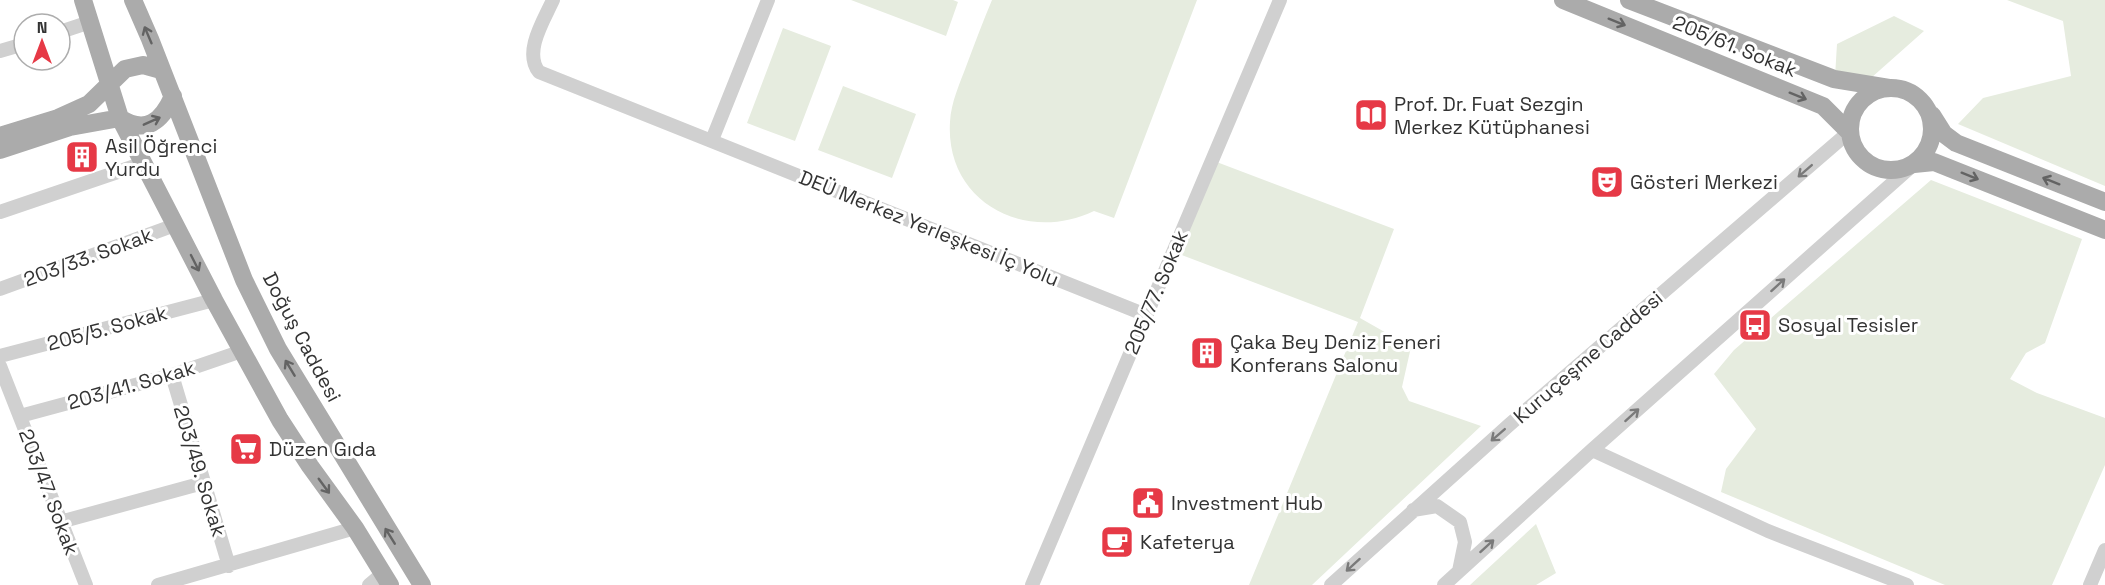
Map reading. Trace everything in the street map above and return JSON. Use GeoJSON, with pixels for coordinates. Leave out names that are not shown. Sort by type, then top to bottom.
{"type":"FeatureCollection","features":[{"type":"Feature","properties":{"kind":"main road"},"geometry":{"type":"LineString","coordinates":[[83,0],[120,118],[214,300],[280,420],[355,528],[380,581]]}},
{"type":"Feature","properties":{"kind":"main road"},"geometry":{"type":"LineString","coordinates":[[0,150],[70,127],[120,118],[137,126],[156,122],[163,115],[173,96],[133,0]]}},
{"type":"Feature","properties":{"kind":"main road","name":"205/61. Sokak"},"geometry":{"type":"LineString","coordinates":[[1563,0],[1823,106],[1849,132]]}},
{"type":"Feature","properties":{"kind":"main road","name":"205/61. Sokak"},"geometry":{"type":"LineString","coordinates":[[1629,0],[1834,79],[1889,88]]}},
{"type":"Feature","properties":{"kind":"main road"},"geometry":{"type":"LineString","coordinates":[[0,136],[58,118],[89,104],[125,69],[143,65],[161,70]]}},
{"type":"Feature","properties":{"kind":"main road"},"geometry":{"type":"LineString","coordinates":[[2105,202],[1956,143],[1944,134],[1926,106],[1910,92],[1889,88],[1875,90],[1864,97],[1853,113],[1849,132],[1852,144],[1858,155],[1868,164],[1891,171],[1914,164],[1934,162],[2105,231]]}},
{"type":"Feature","properties":{"kind":"main road","name":"Doğuş Caddesi"},"geometry":{"type":"LineString","coordinates":[[173,96],[244,280],[278,349],[422,585]]}},
{"type":"Feature","properties":{"kind":"main road"},"geometry":{"type":"LineString","coordinates":[[1914,164],[1927,149],[1933,131],[1926,106]]}},
{"type":"Feature","properties":{"kind":"street","name":"DEÜ Merkez Yerleşkesi İç Yolu"},"geometry":{"type":"LineString","coordinates":[[553,0],[533,52],[534,66],[539,72],[1146,315]]}},
{"type":"Feature","properties":{"kind":"street"},"geometry":{"type":"LineString","coordinates":[[712,141],[768,0]]}},
{"type":"Feature","properties":{"kind":"street","name":"205/77. Sokak"},"geometry":{"type":"LineString","coordinates":[[1032,585],[1280,0]]}},
{"type":"Feature","properties":{"kind":"street"},"geometry":{"type":"LineString","coordinates":[[72,28],[90,22]]}},
{"type":"Feature","properties":{"kind":"street","name":"Kuruçeşme Caddesi"},"geometry":{"type":"LineString","coordinates":[[1331,585],[1412,510],[1849,132]]}},
{"type":"Feature","properties":{"kind":"street"},"geometry":{"type":"LineString","coordinates":[[0,212],[144,163]]}},
{"type":"Feature","properties":{"kind":"street"},"geometry":{"type":"LineString","coordinates":[[1444,585],[1592,450],[1914,164]]}},
{"type":"Feature","properties":{"kind":"street","name":"203/33. Sokak"},"geometry":{"type":"LineString","coordinates":[[0,289],[176,225]]}},
{"type":"Feature","properties":{"kind":"street","name":"205/5. Sokak"},"geometry":{"type":"LineString","coordinates":[[0,356],[214,300]]}},
{"type":"Feature","properties":{"kind":"street","name":"203/41. Sokak"},"geometry":{"type":"LineString","coordinates":[[20,416],[172,375],[242,351]]}},
{"type":"Feature","properties":{"kind":"street","name":"203/47. Sokak"},"geometry":{"type":"LineString","coordinates":[[0,366],[86,585]]}},
{"type":"Feature","properties":{"kind":"street","name":"203/49. Sokak"},"geometry":{"type":"LineString","coordinates":[[172,375],[229,566]]}},
{"type":"Feature","properties":{"kind":"street"},"geometry":{"type":"LineString","coordinates":[[1592,450],[1768,531],[1907,585]]}},
{"type":"Feature","properties":{"kind":"street"},"geometry":{"type":"LineString","coordinates":[[60,522],[203,483]]}},
{"type":"Feature","properties":{"kind":"street"},"geometry":{"type":"LineString","coordinates":[[1412,510],[1437,506],[1460,522],[1465,542],[1459,571]]}},
{"type":"Feature","properties":{"kind":"street"},"geometry":{"type":"LineString","coordinates":[[158,585],[355,528]]}},
{"type":"Feature","properties":{"kind":"street"},"geometry":{"type":"LineString","coordinates":[[2090,585],[2105,550]]}},
{"type":"Feature","properties":{"kind":"shaded area"},"geometry":{"type":"Polygon","coordinates":[[[851,0],[953,0],[958,2],[946,36],[851,0]]]}},
{"type":"Feature","properties":{"kind":"shaded area"},"geometry":{"type":"Polygon","coordinates":[[[992,0],[1197,0],[1114,218],[1094,211],[1068,220],[1042,222],[1017,218],[994,209],[975,194],[961,174],[952,150],[951,115],[959,85],[992,0]]]}},
{"type":"Feature","properties":{"kind":"shaded area"},"geometry":{"type":"Polygon","coordinates":[[[2007,0],[2105,0],[2105,186],[1958,124],[1983,98],[2071,76],[2063,21],[2007,0]]]}},
{"type":"Feature","properties":{"kind":"shaded area"},"geometry":{"type":"Polygon","coordinates":[[[1894,16],[1924,31],[1871,78],[1835,77],[1837,44],[1894,16]]]}},
{"type":"Feature","properties":{"kind":"shaded area"},"geometry":{"type":"Polygon","coordinates":[[[783,28],[831,46],[795,141],[747,123],[783,28]]]}},
{"type":"Feature","properties":{"kind":"shaded area"},"geometry":{"type":"Polygon","coordinates":[[[843,86],[916,114],[892,178],[818,150],[843,86]]]}},
{"type":"Feature","properties":{"kind":"shaded area"},"geometry":{"type":"Polygon","coordinates":[[[1214,161],[1394,229],[1360,318],[1411,347],[1402,387],[1409,401],[1481,426],[1312,585],[1249,585],[1358,322],[1179,254],[1214,161]]]}},
{"type":"Feature","properties":{"kind":"shaded area"},"geometry":{"type":"Polygon","coordinates":[[[1931,180],[2082,239],[2045,343],[2026,353],[2010,379],[2037,393],[2105,418],[2105,465],[2052,585],[1945,585],[1721,492],[1726,469],[1756,429],[1714,374],[1734,350],[1931,180]]]}},
{"type":"Feature","properties":{"kind":"shaded area"},"geometry":{"type":"Polygon","coordinates":[[[1536,524],[1556,573],[1536,585],[1470,585],[1536,524]]]}},
{"type":"Feature","properties":{"kind":"place","name":"Prof. Dr. Fuat Sezgin Merkez Kütüphanesi"},"geometry":{"type":"Point","coordinates":[1371,115]}},
{"type":"Feature","properties":{"kind":"place","name":"Asil Öğrenci Yurdu"},"geometry":{"type":"Point","coordinates":[82,157]}},
{"type":"Feature","properties":{"kind":"place","name":"Gösteri Merkezi"},"geometry":{"type":"Point","coordinates":[1607,182]}},
{"type":"Feature","properties":{"kind":"place","name":"Sosyal Tesisler"},"geometry":{"type":"Point","coordinates":[1755,325]}},
{"type":"Feature","properties":{"kind":"place","name":"Çaka Bey Deniz Feneri Konferans Salonu"},"geometry":{"type":"Point","coordinates":[1207,353]}},
{"type":"Feature","properties":{"kind":"place","name":"Düzen Gıda"},"geometry":{"type":"Point","coordinates":[246,449]}},
{"type":"Feature","properties":{"kind":"place","name":"Investment Hub"},"geometry":{"type":"Point","coordinates":[1148,503]}},
{"type":"Feature","properties":{"kind":"place","name":"Kafeterya"},"geometry":{"type":"Point","coordinates":[1117,542]}}]}
